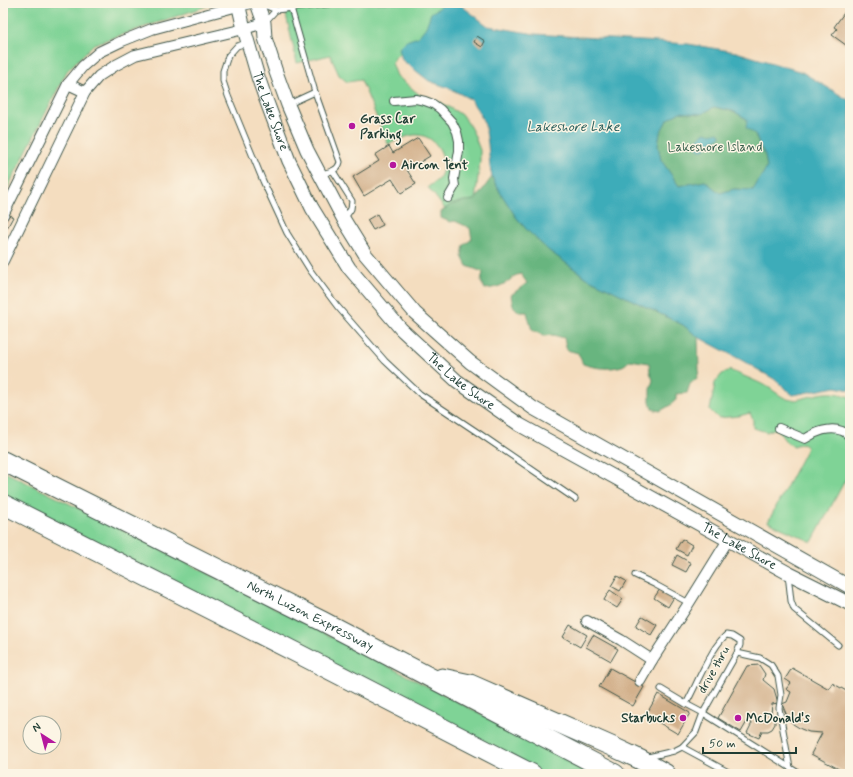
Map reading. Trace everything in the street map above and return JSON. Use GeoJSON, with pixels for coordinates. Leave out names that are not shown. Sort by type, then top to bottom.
{"type":"FeatureCollection","features":[{"type":"Feature","properties":{"kind":"highway","name":"North Luzon Expressway"},"geometry":{"type":"LineString","coordinates":[[3,461],[315,618],[615,774]]}},
{"type":"Feature","properties":{"kind":"highway"},"geometry":{"type":"LineString","coordinates":[[3,504],[532,774]]}},
{"type":"Feature","properties":{"kind":"highway"},"geometry":{"type":"LineString","coordinates":[[418,672],[470,684],[639,759],[666,774]]}},
{"type":"Feature","properties":{"kind":"street"},"geometry":{"type":"LineString","coordinates":[[3,215],[68,84],[83,66],[99,52],[152,29],[238,4],[252,3]]}},
{"type":"Feature","properties":{"kind":"street","name":"The Lake Shore"},"geometry":{"type":"LineString","coordinates":[[258,3],[264,23],[265,38],[288,105],[307,150],[331,197],[365,254],[415,313],[470,362],[533,408],[850,587]]}},
{"type":"Feature","properties":{"kind":"street","name":"The Lake Shore"},"geometry":{"type":"LineString","coordinates":[[238,4],[258,77],[289,161],[312,208],[349,268],[401,329],[457,381],[520,425],[783,570],[850,604]]}},
{"type":"Feature","properties":{"kind":"street"},"geometry":{"type":"LineString","coordinates":[[3,261],[86,92],[99,76],[116,65],[135,56],[264,23]]}},
{"type":"Feature","properties":{"kind":"street"},"geometry":{"type":"LineString","coordinates":[[249,42],[265,38]]}},
{"type":"Feature","properties":{"kind":"street"},"geometry":{"type":"LineString","coordinates":[[68,84],[86,92]]}},
{"type":"Feature","properties":{"kind":"street"},"geometry":{"type":"LineString","coordinates":[[394,101],[416,99],[425,101],[440,109],[452,122],[457,132],[459,151],[454,179],[455,186],[448,198]]}},
{"type":"Feature","properties":{"kind":"street"},"geometry":{"type":"LineString","coordinates":[[312,208],[331,197]]}},
{"type":"Feature","properties":{"kind":"street"},"geometry":{"type":"LineString","coordinates":[[779,428],[805,439],[812,434],[823,430],[832,429],[842,431],[850,437]]}},
{"type":"Feature","properties":{"kind":"street"},"geometry":{"type":"LineString","coordinates":[[640,681],[728,540]]}},
{"type":"Feature","properties":{"kind":"street"},"geometry":{"type":"LineString","coordinates":[[783,570],[786,551]]}},
{"type":"Feature","properties":{"kind":"street"},"geometry":{"type":"LineString","coordinates":[[587,621],[621,640],[652,660]]}},
{"type":"Feature","properties":{"kind":"lane"},"geometry":{"type":"LineString","coordinates":[[258,3],[276,10],[336,3]]}},
{"type":"Feature","properties":{"kind":"lane"},"geometry":{"type":"LineString","coordinates":[[291,8],[315,92],[340,162],[339,166],[333,171],[320,174]]}},
{"type":"Feature","properties":{"kind":"lane"},"geometry":{"type":"LineString","coordinates":[[264,23],[276,10]]}},
{"type":"Feature","properties":{"kind":"lane"},"geometry":{"type":"LineString","coordinates":[[249,42],[237,46],[228,56],[223,71],[223,81],[263,181],[287,233],[310,270],[337,306],[385,361],[420,394],[574,498]]}},
{"type":"Feature","properties":{"kind":"lane"},"geometry":{"type":"LineString","coordinates":[[288,105],[315,92]]}},
{"type":"Feature","properties":{"kind":"lane"},"geometry":{"type":"LineString","coordinates":[[333,171],[352,201],[351,209],[344,220]]}},
{"type":"Feature","properties":{"kind":"lane"},"geometry":{"type":"LineString","coordinates":[[783,570],[794,610],[838,645]]}},
{"type":"Feature","properties":{"kind":"lane"},"geometry":{"type":"LineString","coordinates":[[635,575],[689,603]]}},
{"type":"Feature","properties":{"kind":"lane","name":"drive thru"},"geometry":{"type":"LineString","coordinates":[[682,747],[696,732],[703,713],[737,653],[740,646],[740,641],[732,636],[726,635],[720,640],[700,675],[686,704]]}},
{"type":"Feature","properties":{"kind":"lane"},"geometry":{"type":"LineString","coordinates":[[737,653],[760,658],[771,665],[778,676],[781,695],[778,708],[790,768]]}},
{"type":"Feature","properties":{"kind":"lane"},"geometry":{"type":"LineString","coordinates":[[661,689],[703,713],[800,774]]}},
{"type":"Feature","properties":{"kind":"lane"},"geometry":{"type":"LineString","coordinates":[[639,759],[674,751],[682,747],[732,774]]}},
{"type":"Feature","properties":{"kind":"green space"},"geometry":{"type":"Polygon","coordinates":[[[3,3],[216,3],[94,44],[67,71],[3,197],[3,3]]]}},
{"type":"Feature","properties":{"kind":"green space"},"geometry":{"type":"Polygon","coordinates":[[[300,3],[461,3],[459,10],[411,48],[396,56],[392,63],[397,76],[421,96],[430,101],[440,102],[457,112],[464,117],[469,125],[480,150],[475,200],[450,205],[445,209],[428,187],[440,177],[443,170],[442,157],[436,144],[425,136],[414,135],[388,144],[361,80],[347,82],[339,75],[330,55],[297,63],[284,6],[300,3]]]}},
{"type":"Feature","properties":{"kind":"green space","name":"Lakeshore Island"},"geometry":{"type":"Polygon","coordinates":[[[714,107],[733,111],[748,120],[765,155],[767,167],[753,190],[734,189],[720,193],[705,181],[679,186],[661,160],[658,145],[660,133],[667,120],[680,112],[702,114],[714,107]]]}},
{"type":"Feature","properties":{"kind":"green space"},"geometry":{"type":"Polygon","coordinates":[[[492,177],[516,217],[548,250],[587,278],[683,325],[698,337],[699,371],[697,378],[690,384],[687,393],[676,394],[676,400],[660,411],[652,409],[650,402],[650,389],[653,380],[649,363],[630,360],[623,366],[612,368],[602,368],[583,364],[578,353],[567,350],[564,338],[553,335],[544,336],[532,330],[527,312],[519,312],[513,306],[511,295],[527,283],[521,274],[514,276],[502,285],[485,289],[481,282],[483,272],[467,266],[462,256],[464,245],[472,239],[470,228],[455,221],[450,222],[441,218],[441,212],[450,205],[475,200],[492,177]]]}},
{"type":"Feature","properties":{"kind":"green space"},"geometry":{"type":"Polygon","coordinates":[[[729,370],[768,387],[790,400],[797,400],[829,393],[850,397],[850,471],[812,542],[768,522],[807,448],[803,443],[794,446],[787,443],[776,428],[767,432],[753,428],[753,420],[750,413],[739,416],[718,418],[710,410],[715,383],[722,374],[729,370]]]}},
{"type":"Feature","properties":{"kind":"green space"},"geometry":{"type":"Polygon","coordinates":[[[3,471],[141,539],[598,774],[543,774],[131,561],[3,498],[3,471]]]}},
{"type":"Feature","properties":{"kind":"water","name":"Lakeshore Lake"},"geometry":{"type":"Polygon","coordinates":[[[445,3],[458,3],[488,26],[535,34],[688,44],[736,52],[802,72],[850,101],[850,390],[836,387],[793,395],[774,379],[698,337],[683,325],[587,278],[548,250],[516,217],[492,177],[485,125],[479,112],[470,99],[449,88],[429,81],[402,60],[399,48],[406,41],[418,37],[426,27],[431,13],[445,3]],[[714,107],[702,114],[680,112],[667,120],[660,133],[658,145],[661,160],[679,186],[705,181],[720,193],[734,189],[753,190],[767,167],[765,155],[755,134],[746,128],[747,119],[733,111],[714,107]]]}},
{"type":"Feature","properties":{"kind":"water"},"geometry":{"type":"Polygon","coordinates":[[[707,132],[711,134],[718,132],[721,136],[709,143],[704,150],[700,150],[697,148],[695,142],[703,133],[707,132]]]}},
{"type":"Feature","properties":{"kind":"building"},"geometry":{"type":"Polygon","coordinates":[[[849,6],[850,48],[832,35],[837,29],[834,27],[849,6]]]}},
{"type":"Feature","properties":{"kind":"building"},"geometry":{"type":"Polygon","coordinates":[[[477,36],[485,41],[482,47],[474,42],[477,36]]]}},
{"type":"Feature","properties":{"kind":"building","name":"Aircon Tent"},"geometry":{"type":"Polygon","coordinates":[[[418,138],[430,156],[407,170],[416,184],[401,193],[392,179],[364,196],[353,177],[379,161],[375,155],[389,146],[393,153],[418,138]]]}},
{"type":"Feature","properties":{"kind":"building"},"geometry":{"type":"Polygon","coordinates":[[[3,212],[13,217],[7,228],[3,226],[3,212]]]}},
{"type":"Feature","properties":{"kind":"building"},"geometry":{"type":"Polygon","coordinates":[[[377,214],[383,225],[373,230],[367,220],[377,214]]]}},
{"type":"Feature","properties":{"kind":"building"},"geometry":{"type":"Polygon","coordinates":[[[682,539],[692,545],[687,555],[676,549],[682,539]]]}},
{"type":"Feature","properties":{"kind":"building"},"geometry":{"type":"Polygon","coordinates":[[[677,555],[691,563],[686,572],[672,565],[677,555]]]}},
{"type":"Feature","properties":{"kind":"building"},"geometry":{"type":"Polygon","coordinates":[[[617,576],[626,581],[620,591],[611,586],[617,576]]]}},
{"type":"Feature","properties":{"kind":"building"},"geometry":{"type":"Polygon","coordinates":[[[660,589],[674,597],[668,607],[654,598],[660,589]]]}},
{"type":"Feature","properties":{"kind":"building"},"geometry":{"type":"Polygon","coordinates":[[[610,590],[623,599],[617,608],[604,600],[610,590]]]}},
{"type":"Feature","properties":{"kind":"building"},"geometry":{"type":"Polygon","coordinates":[[[642,616],[657,625],[651,635],[636,626],[642,616]]]}},
{"type":"Feature","properties":{"kind":"building"},"geometry":{"type":"Polygon","coordinates":[[[570,625],[587,635],[580,647],[563,637],[570,625]]]}},
{"type":"Feature","properties":{"kind":"building"},"geometry":{"type":"Polygon","coordinates":[[[593,635],[618,649],[611,661],[586,647],[593,635]]]}},
{"type":"Feature","properties":{"kind":"building"},"geometry":{"type":"Polygon","coordinates":[[[759,665],[765,674],[763,680],[774,689],[778,703],[772,704],[771,714],[775,718],[775,724],[772,729],[762,731],[759,738],[747,733],[752,723],[748,720],[741,732],[718,718],[747,666],[759,665]]]}},
{"type":"Feature","properties":{"kind":"building"},"geometry":{"type":"Polygon","coordinates":[[[610,668],[644,687],[633,706],[599,687],[610,668]]]}},
{"type":"Feature","properties":{"kind":"building"},"geometry":{"type":"Polygon","coordinates":[[[792,668],[829,689],[832,683],[850,693],[850,774],[811,754],[822,733],[809,732],[801,729],[793,724],[787,716],[782,704],[787,702],[791,692],[786,689],[791,683],[785,679],[792,668]]]}},
{"type":"Feature","properties":{"kind":"building"},"geometry":{"type":"Polygon","coordinates":[[[658,694],[690,713],[678,734],[646,715],[658,694]]]}},
{"type":"Feature","properties":{"kind":"place","name":"Grass Car Parking"},"geometry":{"type":"Point","coordinates":[352,126]}},
{"type":"Feature","properties":{"kind":"place","name":"Aircon Tent"},"geometry":{"type":"Point","coordinates":[393,165]}},
{"type":"Feature","properties":{"kind":"place","name":"Starbucks"},"geometry":{"type":"Point","coordinates":[683,718]}},
{"type":"Feature","properties":{"kind":"place","name":"McDonald's"},"geometry":{"type":"Point","coordinates":[738,718]}}]}
